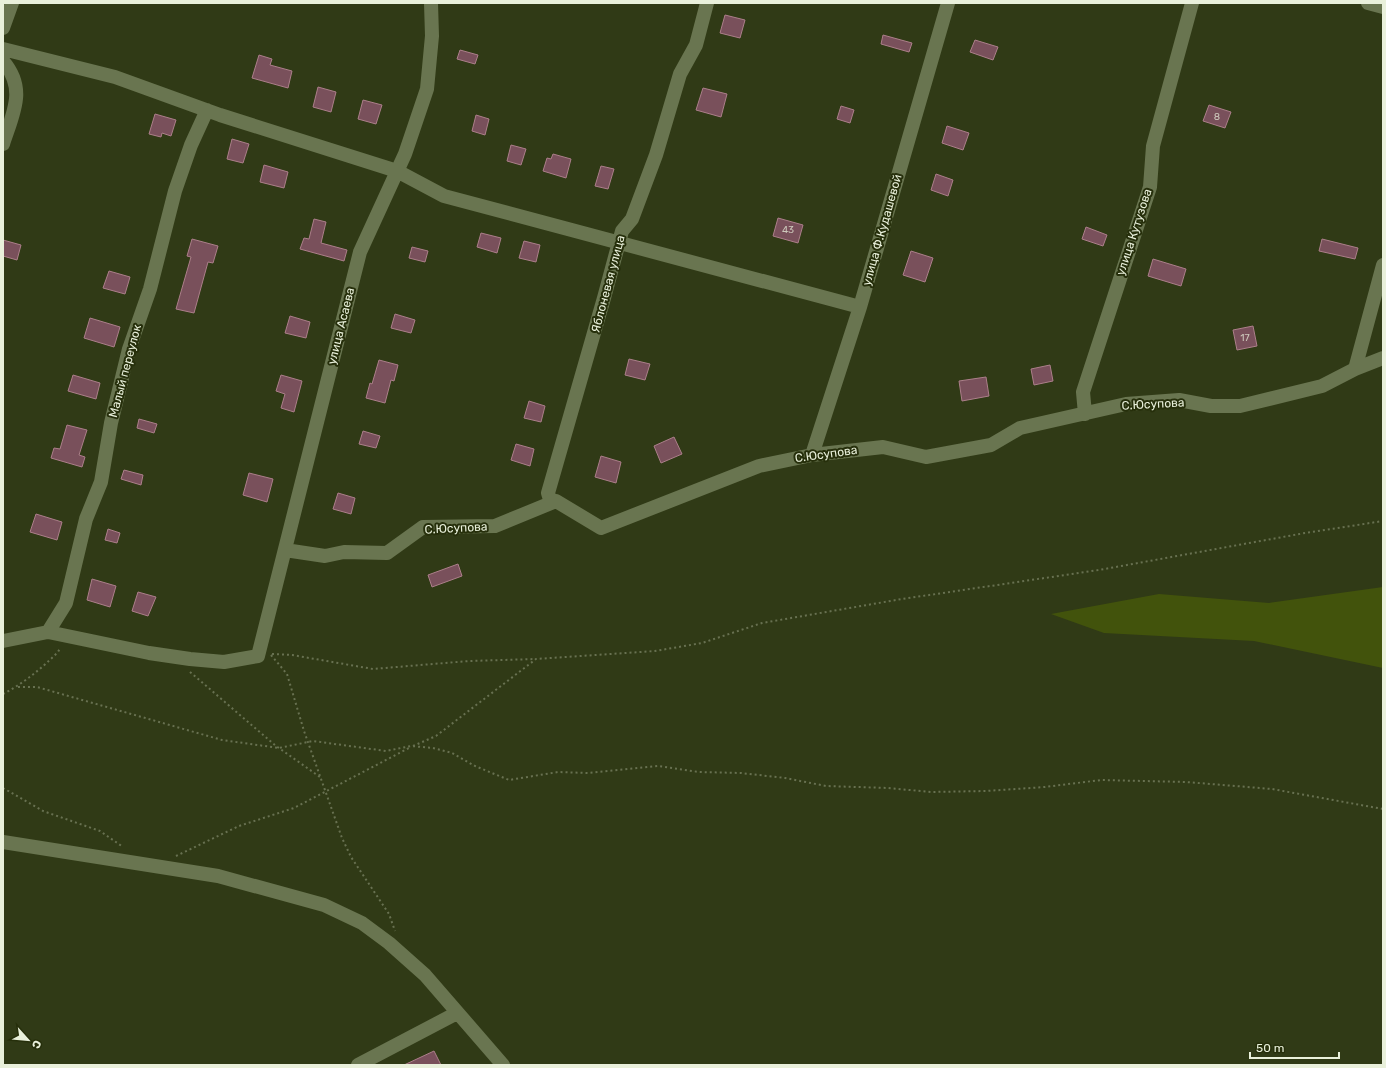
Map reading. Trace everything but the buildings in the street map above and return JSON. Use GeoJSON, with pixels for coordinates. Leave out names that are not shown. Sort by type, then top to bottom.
{"type":"FeatureCollection","features":[{"type":"Feature","properties":{"kind":"street"},"geometry":{"type":"LineString","coordinates":[[3,28],[12,3]]}},
{"type":"Feature","properties":{"kind":"street","name":"улица Асаева"},"geometry":{"type":"LineString","coordinates":[[265,655],[285,550],[360,252],[397,171],[426,89],[432,36],[431,3]]}},
{"type":"Feature","properties":{"kind":"street","name":"Яблоневая улица"},"geometry":{"type":"LineString","coordinates":[[551,503],[548,493],[604,298],[618,242],[622,231],[632,219],[656,155],[680,74],[696,44],[708,3]]}},
{"type":"Feature","properties":{"kind":"street","name":"улица Ф.Кудашевой"},"geometry":{"type":"LineString","coordinates":[[812,455],[860,307],[948,3]]}},
{"type":"Feature","properties":{"kind":"street","name":"улица Кутузова"},"geometry":{"type":"LineString","coordinates":[[1085,414],[1083,392],[1150,187],[1153,146],[1192,3]]}},
{"type":"Feature","properties":{"kind":"street"},"geometry":{"type":"LineString","coordinates":[[1368,3],[1383,7]]}},
{"type":"Feature","properties":{"kind":"street"},"geometry":{"type":"LineString","coordinates":[[3,49],[115,77],[207,110],[397,171],[444,196],[860,307]]}},
{"type":"Feature","properties":{"kind":"street"},"geometry":{"type":"LineString","coordinates":[[3,61],[17,84],[15,105],[3,144]]}},
{"type":"Feature","properties":{"kind":"street","name":"Малый переулок"},"geometry":{"type":"LineString","coordinates":[[48,632],[66,603],[86,519],[101,482],[111,423],[129,349],[150,289],[190,145],[207,110]]}},
{"type":"Feature","properties":{"kind":"street"},"geometry":{"type":"LineString","coordinates":[[1355,369],[1383,265]]}},
{"type":"Feature","properties":{"kind":"street","name":"С.Юсупова"},"geometry":{"type":"LineString","coordinates":[[285,550],[325,556],[344,552],[387,553],[423,527],[495,526],[556,501],[601,528],[758,466],[812,455],[883,447],[926,457],[990,445],[1020,428],[1126,404],[1179,400],[1211,406],[1240,406],[1322,386],[1355,369],[1383,358]]}},
{"type":"Feature","properties":{"kind":"street"},"geometry":{"type":"LineString","coordinates":[[3,641],[48,632],[148,653],[190,659],[224,662],[265,655]]}},
{"type":"Feature","properties":{"kind":"street"},"geometry":{"type":"LineString","coordinates":[[3,842],[218,876],[324,905],[362,923],[389,943],[425,975],[503,1065]]}},
{"type":"Feature","properties":{"kind":"street"},"geometry":{"type":"LineString","coordinates":[[358,1065],[457,1013]]}},
{"type":"Feature","properties":{"kind":"path"},"geometry":{"type":"LineString","coordinates":[[265,655],[292,655],[373,669],[655,651],[702,643],[762,623],[902,599],[1099,570],[1297,534],[1383,521]]}},
{"type":"Feature","properties":{"kind":"path"},"geometry":{"type":"LineString","coordinates":[[3,694],[18,687],[39,671],[58,652],[65,636]]}},
{"type":"Feature","properties":{"kind":"path"},"geometry":{"type":"LineString","coordinates":[[265,655],[287,674],[308,743],[342,838],[351,857],[389,914],[396,930],[389,943]]}},
{"type":"Feature","properties":{"kind":"path"},"geometry":{"type":"LineString","coordinates":[[157,866],[170,858],[240,826],[294,808],[411,746],[436,736],[536,659]]}},
{"type":"Feature","properties":{"kind":"path"},"geometry":{"type":"LineString","coordinates":[[184,668],[201,680],[279,748],[320,777]]}},
{"type":"Feature","properties":{"kind":"path"},"geometry":{"type":"LineString","coordinates":[[18,687],[37,687],[222,740],[279,748],[313,741],[386,751],[411,746],[434,748],[452,753],[475,766],[509,780],[558,772],[588,773],[658,766],[698,772],[741,773],[785,778],[826,786],[888,788],[931,792],[986,791],[1030,788],[1101,780],[1178,782],[1272,789],[1383,809]]}},
{"type":"Feature","properties":{"kind":"path"},"geometry":{"type":"LineString","coordinates":[[3,788],[43,811],[100,831],[128,851],[138,863]]}},
{"type":"Feature","properties":{"kind":"green space"},"geometry":{"type":"Polygon","coordinates":[[[1383,587],[1383,668],[1254,641],[1104,633],[1051,614],[1159,594],[1269,603],[1383,587]]]}}]}
